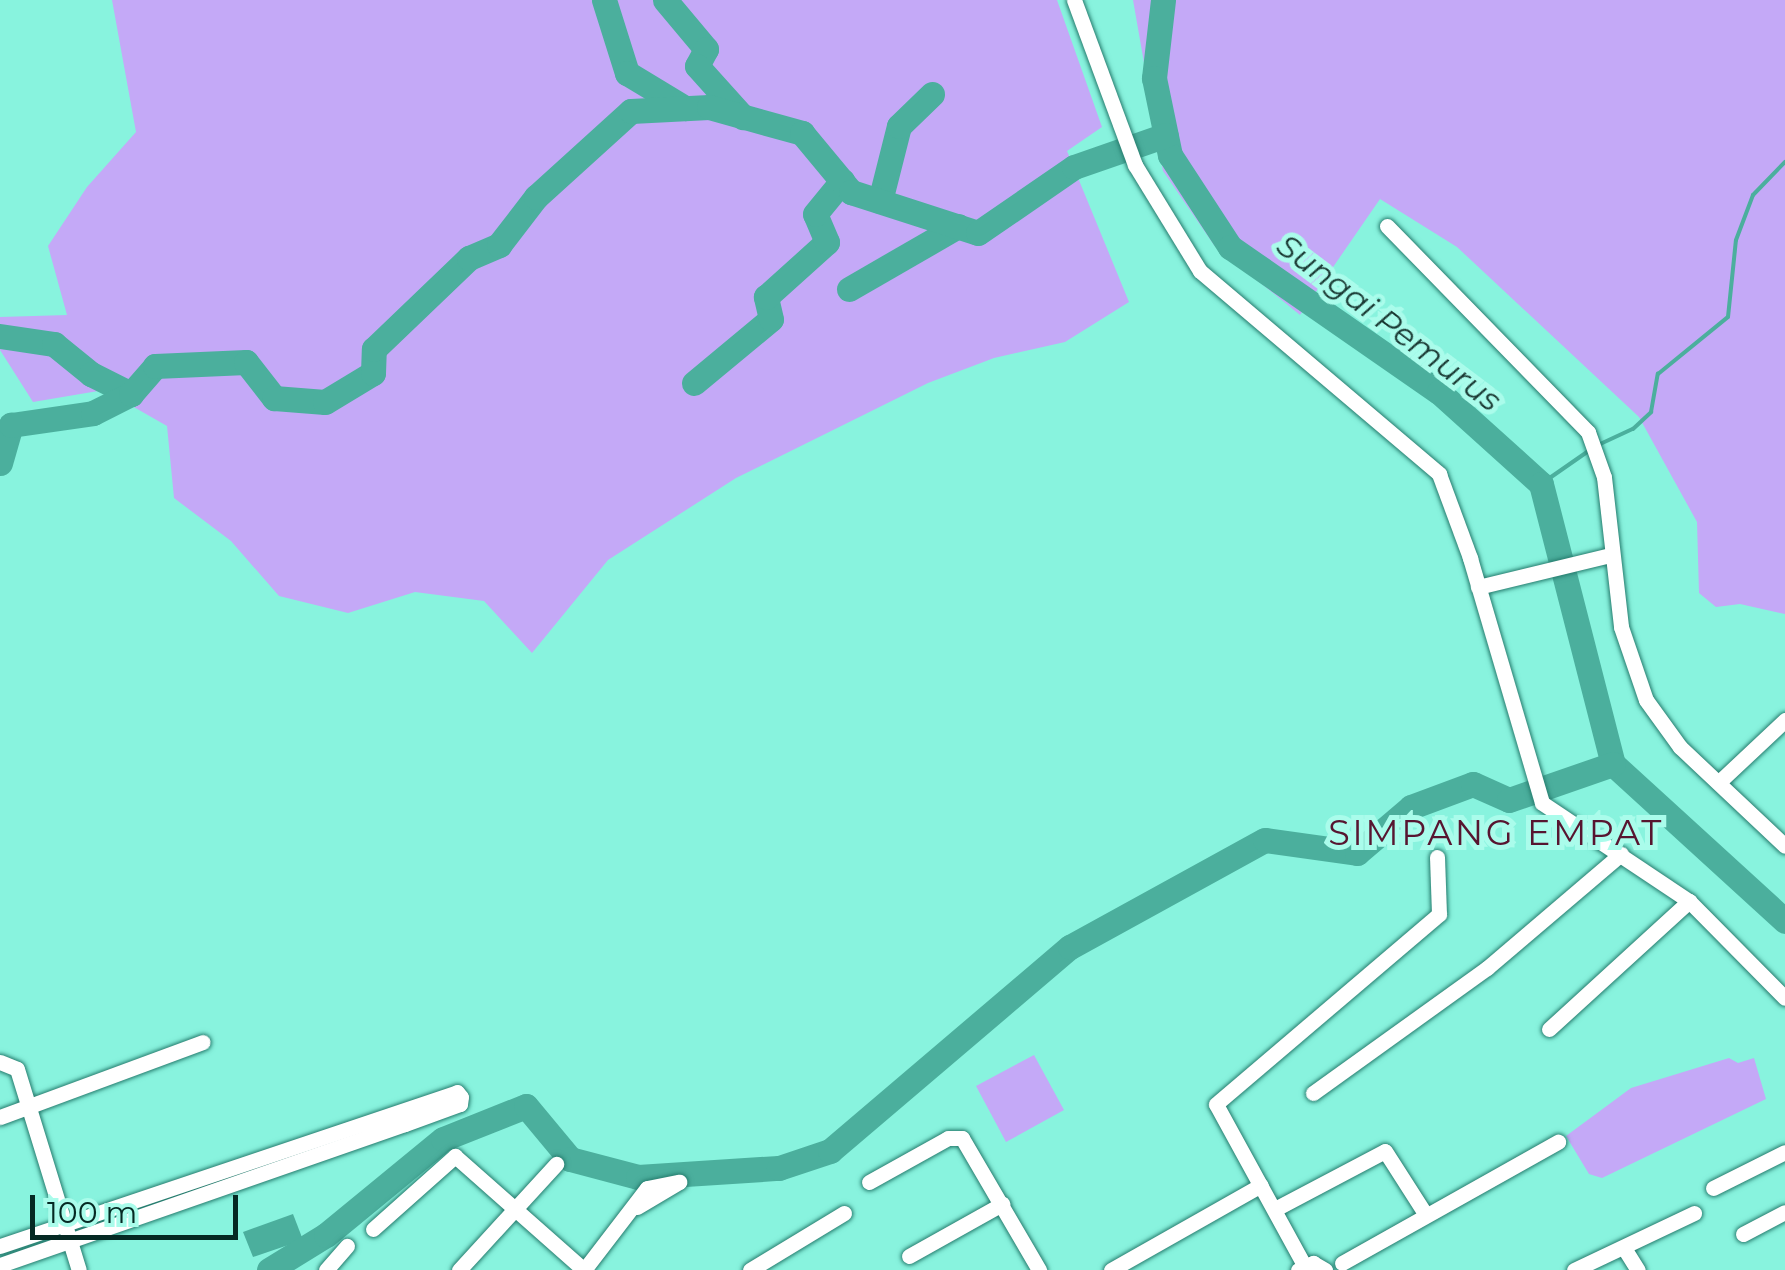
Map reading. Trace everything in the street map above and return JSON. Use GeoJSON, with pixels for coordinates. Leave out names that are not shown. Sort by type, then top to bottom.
{"type":"FeatureCollection","features":[{"type":"Feature","properties":{"kind":"street"},"geometry":{"type":"LineString","coordinates":[[1074,0],[1135,166],[1184,251],[1220,292],[1439,474],[1478,587],[1536,790],[1689,901],[1785,998]]}},
{"type":"Feature","properties":{"kind":"street"},"geometry":{"type":"LineString","coordinates":[[1387,226],[1581,423],[1595,449],[1620,628],[1646,700],[1680,748],[1785,846]]}},
{"type":"Feature","properties":{"kind":"street"},"geometry":{"type":"LineString","coordinates":[[1478,587],[1544,575],[1610,555]]}},
{"type":"Feature","properties":{"kind":"street"},"geometry":{"type":"LineString","coordinates":[[1718,782],[1785,720]]}},
{"type":"Feature","properties":{"kind":"street"},"geometry":{"type":"LineString","coordinates":[[1312,1093],[1502,956],[1621,854]]}},
{"type":"Feature","properties":{"kind":"street"},"geometry":{"type":"LineString","coordinates":[[1325,1270],[1301,1267],[1275,1209],[1216,1104],[1439,914],[1437,858]]}},
{"type":"Feature","properties":{"kind":"street"},"geometry":{"type":"LineString","coordinates":[[1549,1030],[1689,901]]}},
{"type":"Feature","properties":{"kind":"street"},"geometry":{"type":"LineString","coordinates":[[0,1118],[203,1042]]}},
{"type":"Feature","properties":{"kind":"street"},"geometry":{"type":"LineString","coordinates":[[0,1062],[16,1066],[79,1270]]}},
{"type":"Feature","properties":{"kind":"street"},"geometry":{"type":"LineString","coordinates":[[0,1246],[360,1132],[460,1104],[461,1097],[456,1092],[360,1132],[0,1265]]}},
{"type":"Feature","properties":{"kind":"street"},"geometry":{"type":"LineString","coordinates":[[868,1182],[957,1136],[1039,1270]]}},
{"type":"Feature","properties":{"kind":"street"},"geometry":{"type":"LineString","coordinates":[[1342,1263],[1558,1142]]}},
{"type":"Feature","properties":{"kind":"street"},"geometry":{"type":"LineString","coordinates":[[1275,1209],[1385,1151],[1426,1216]]}},
{"type":"Feature","properties":{"kind":"street"},"geometry":{"type":"LineString","coordinates":[[1713,1188],[1785,1152]]}},
{"type":"Feature","properties":{"kind":"street"},"geometry":{"type":"LineString","coordinates":[[374,1229],[455,1156],[584,1270],[637,1207]]}},
{"type":"Feature","properties":{"kind":"street"},"geometry":{"type":"LineString","coordinates":[[459,1270],[556,1164]]}},
{"type":"Feature","properties":{"kind":"street"},"geometry":{"type":"LineString","coordinates":[[1111,1270],[1261,1185]]}},
{"type":"Feature","properties":{"kind":"street"},"geometry":{"type":"LineString","coordinates":[[909,1256],[1002,1204]]}},
{"type":"Feature","properties":{"kind":"street"},"geometry":{"type":"LineString","coordinates":[[1743,1234],[1785,1212]]}},
{"type":"Feature","properties":{"kind":"street"},"geometry":{"type":"LineString","coordinates":[[750,1270],[844,1213]]}},
{"type":"Feature","properties":{"kind":"street"},"geometry":{"type":"LineString","coordinates":[[1574,1270],[1694,1213]]}},
{"type":"Feature","properties":{"kind":"street"},"geometry":{"type":"LineString","coordinates":[[326,1270],[348,1246]]}},
{"type":"Feature","properties":{"kind":"street"},"geometry":{"type":"LineString","coordinates":[[1624,1248],[1638,1270]]}},
{"type":"Feature","properties":{"kind":"shaded area"},"geometry":{"type":"Polygon","coordinates":[[[112,0],[1057,0],[1102,127],[1067,151],[1129,302],[1065,342],[994,358],[928,383],[736,478],[608,560],[532,653],[484,601],[415,592],[348,613],[279,596],[231,541],[174,498],[167,426],[104,390],[33,402],[0,350],[0,317],[67,315],[48,246],[87,187],[136,132],[112,0]]]}},
{"type":"Feature","properties":{"kind":"shaded area"},"geometry":{"type":"Polygon","coordinates":[[[1133,0],[1785,0],[1785,614],[1740,604],[1716,607],[1699,593],[1697,522],[1639,417],[1457,247],[1380,199],[1300,315],[1214,245],[1163,171],[1133,0]]]}},
{"type":"Feature","properties":{"kind":"shaded area"},"geometry":{"type":"Polygon","coordinates":[[[1034,1055],[1064,1110],[1006,1142],[976,1086],[1034,1055]]]}},
{"type":"Feature","properties":{"kind":"shaded area"},"geometry":{"type":"Polygon","coordinates":[[[1729,1058],[1738,1063],[1754,1058],[1766,1099],[1602,1178],[1589,1174],[1566,1136],[1631,1088],[1729,1058]]]}},
{"type":"Feature","properties":{"kind":"water"},"geometry":{"type":"Polygon","coordinates":[[[293,1214],[303,1240],[253,1257],[243,1232],[293,1214]]]}},
{"type":"Feature","properties":{"kind":"waterway"},"geometry":{"type":"LineString","coordinates":[[604,0],[627,73],[685,108]]}},
{"type":"Feature","properties":{"kind":"waterway"},"geometry":{"type":"LineString","coordinates":[[665,0],[706,49],[697,66],[743,117]]}},
{"type":"Feature","properties":{"kind":"waterway","name":"Sungai Pemurus"},"geometry":{"type":"LineString","coordinates":[[1163,0],[1154,78],[1170,155],[1230,247],[1439,392],[1541,484],[1613,764],[1785,921]]}},
{"type":"Feature","properties":{"kind":"waterway"},"geometry":{"type":"LineString","coordinates":[[880,201],[899,126],[932,94]]}},
{"type":"Feature","properties":{"kind":"waterway"},"geometry":{"type":"LineString","coordinates":[[0,463],[11,425],[93,413],[131,394],[155,366],[246,362],[274,398],[325,402],[373,373],[374,349],[469,258],[499,245],[536,197],[631,111],[709,107],[802,133],[851,192],[978,233],[1074,167],[1166,135]]}},
{"type":"Feature","properties":{"kind":"waterway"},"geometry":{"type":"LineString","coordinates":[[1598,445],[1633,429],[1651,412],[1658,374],[1728,317],[1736,240],[1753,195],[1785,162]]}},
{"type":"Feature","properties":{"kind":"waterway"},"geometry":{"type":"LineString","coordinates":[[694,383],[771,319],[766,297],[827,242],[815,214],[842,181]]}},
{"type":"Feature","properties":{"kind":"waterway"},"geometry":{"type":"LineString","coordinates":[[849,289],[958,226]]}},
{"type":"Feature","properties":{"kind":"waterway"},"geometry":{"type":"LineString","coordinates":[[0,336],[54,344],[91,374],[131,394]]}},
{"type":"Feature","properties":{"kind":"waterway"},"geometry":{"type":"LineString","coordinates":[[1541,484],[1590,450]]}},
{"type":"Feature","properties":{"kind":"waterway"},"geometry":{"type":"LineString","coordinates":[[269,1270],[326,1235],[443,1139],[526,1106],[570,1159],[638,1177],[779,1168],[830,1151],[1070,947],[1265,840],[1357,853],[1411,807],[1473,784],[1509,800],[1613,764]]}},
{"type":"Feature","properties":{"kind":"district","name":"SIMPANG EMPAT"},"geometry":{"type":"Point","coordinates":[1496,833]}}]}
